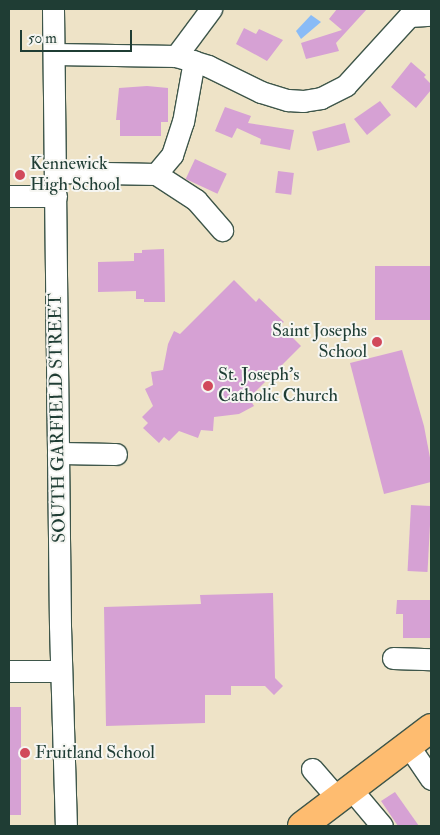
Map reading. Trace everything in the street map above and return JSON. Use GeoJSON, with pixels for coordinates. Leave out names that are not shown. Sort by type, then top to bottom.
{"type":"FeatureCollection","features":[{"type":"Feature","properties":{"kind":"main road"},"geometry":{"type":"LineString","coordinates":[[302,826],[431,728]]}},
{"type":"Feature","properties":{"kind":"street","name":"SOUTH GARFIELD STREET"},"geometry":{"type":"LineString","coordinates":[[53,9],[61,671],[66,826]]}},
{"type":"Feature","properties":{"kind":"street"},"geometry":{"type":"LineString","coordinates":[[156,174],[172,155],[183,122],[185,58],[211,9]]}},
{"type":"Feature","properties":{"kind":"street"},"geometry":{"type":"LineString","coordinates":[[54,54],[185,58],[273,96],[303,100],[321,98],[354,79],[412,12],[431,15]]}},
{"type":"Feature","properties":{"kind":"street"},"geometry":{"type":"LineString","coordinates":[[55,172],[156,174],[196,200],[222,230]]}},
{"type":"Feature","properties":{"kind":"street"},"geometry":{"type":"LineString","coordinates":[[9,196],[56,196]]}},
{"type":"Feature","properties":{"kind":"street"},"geometry":{"type":"LineString","coordinates":[[58,453],[116,454]]}},
{"type":"Feature","properties":{"kind":"street"},"geometry":{"type":"LineString","coordinates":[[393,658],[431,659]]}},
{"type":"Feature","properties":{"kind":"street"},"geometry":{"type":"LineString","coordinates":[[9,671],[61,671]]}},
{"type":"Feature","properties":{"kind":"street"},"geometry":{"type":"LineString","coordinates":[[408,745],[431,779]]}},
{"type":"Feature","properties":{"kind":"street"},"geometry":{"type":"LineString","coordinates":[[312,769],[382,826]]}},
{"type":"Feature","properties":{"kind":"water"},"geometry":{"type":"Polygon","coordinates":[[[311,15],[321,22],[301,39],[296,31],[311,15]]]}},
{"type":"Feature","properties":{"kind":"building"},"geometry":{"type":"Polygon","coordinates":[[[337,9],[367,9],[336,43],[339,51],[306,59],[301,43],[342,30],[329,19],[337,9]]]}},
{"type":"Feature","properties":{"kind":"building"},"geometry":{"type":"Polygon","coordinates":[[[244,28],[256,34],[259,29],[283,40],[267,61],[236,44],[244,28]]]}},
{"type":"Feature","properties":{"kind":"building"},"geometry":{"type":"Polygon","coordinates":[[[411,62],[426,75],[424,77],[431,84],[431,90],[416,108],[391,87],[411,62]]]}},
{"type":"Feature","properties":{"kind":"building"},"geometry":{"type":"Polygon","coordinates":[[[147,86],[168,88],[168,122],[161,122],[161,136],[120,136],[120,120],[116,120],[119,88],[147,86]]]}},
{"type":"Feature","properties":{"kind":"building"},"geometry":{"type":"Polygon","coordinates":[[[380,101],[391,115],[367,135],[354,119],[380,101]]]}},
{"type":"Feature","properties":{"kind":"building"},"geometry":{"type":"Polygon","coordinates":[[[225,107],[251,116],[248,123],[294,130],[290,150],[260,144],[261,139],[237,128],[232,138],[215,131],[225,107]]]}},
{"type":"Feature","properties":{"kind":"building"},"geometry":{"type":"Polygon","coordinates":[[[345,123],[350,142],[317,151],[312,132],[345,123]]]}},
{"type":"Feature","properties":{"kind":"building"},"geometry":{"type":"Polygon","coordinates":[[[195,159],[227,174],[217,194],[186,179],[195,159]]]}},
{"type":"Feature","properties":{"kind":"building"},"geometry":{"type":"Polygon","coordinates":[[[278,171],[294,173],[291,195],[275,193],[278,171]]]}},
{"type":"Feature","properties":{"kind":"building"},"geometry":{"type":"Polygon","coordinates":[[[164,249],[165,302],[144,302],[144,299],[136,299],[136,291],[98,292],[98,262],[134,261],[134,253],[142,253],[142,250],[164,249]]]}},
{"type":"Feature","properties":{"kind":"building"},"geometry":{"type":"Polygon","coordinates":[[[375,266],[431,266],[431,320],[375,320],[375,266]]]}},
{"type":"Feature","properties":{"kind":"building"},"geometry":{"type":"Polygon","coordinates":[[[234,280],[256,302],[259,298],[284,322],[280,325],[301,346],[249,398],[254,406],[239,414],[214,417],[213,431],[201,430],[198,438],[179,431],[169,441],[164,437],[159,443],[143,428],[148,423],[142,417],[153,406],[145,389],[153,385],[151,372],[163,370],[168,344],[174,331],[180,334],[234,280]]]}},
{"type":"Feature","properties":{"kind":"building"},"geometry":{"type":"Polygon","coordinates":[[[402,350],[424,426],[431,463],[431,482],[384,494],[350,363],[402,350]]]}},
{"type":"Feature","properties":{"kind":"building"},"geometry":{"type":"Polygon","coordinates":[[[411,505],[431,506],[428,572],[408,571],[411,505]]]}},
{"type":"Feature","properties":{"kind":"building"},"geometry":{"type":"Polygon","coordinates":[[[273,593],[275,678],[283,686],[274,695],[265,686],[231,686],[231,695],[205,695],[205,723],[106,726],[104,607],[201,604],[200,595],[273,593]]]}},
{"type":"Feature","properties":{"kind":"building"},"geometry":{"type":"Polygon","coordinates":[[[397,600],[431,600],[431,638],[403,638],[403,614],[396,614],[397,600]]]}},
{"type":"Feature","properties":{"kind":"building"},"geometry":{"type":"Polygon","coordinates":[[[9,707],[21,707],[21,815],[9,815],[9,707]]]}},
{"type":"Feature","properties":{"kind":"building"},"geometry":{"type":"Polygon","coordinates":[[[395,792],[419,826],[398,826],[381,801],[395,792]]]}},
{"type":"Feature","properties":{"kind":"place","name":"Kennewick High School"},"geometry":{"type":"Point","coordinates":[20,175]}},
{"type":"Feature","properties":{"kind":"place","name":"Saint Josephs School"},"geometry":{"type":"Point","coordinates":[377,342]}},
{"type":"Feature","properties":{"kind":"place","name":"St. Joseph's Catholic Church"},"geometry":{"type":"Point","coordinates":[208,386]}},
{"type":"Feature","properties":{"kind":"place","name":"Fruitland School"},"geometry":{"type":"Point","coordinates":[25,753]}}]}
